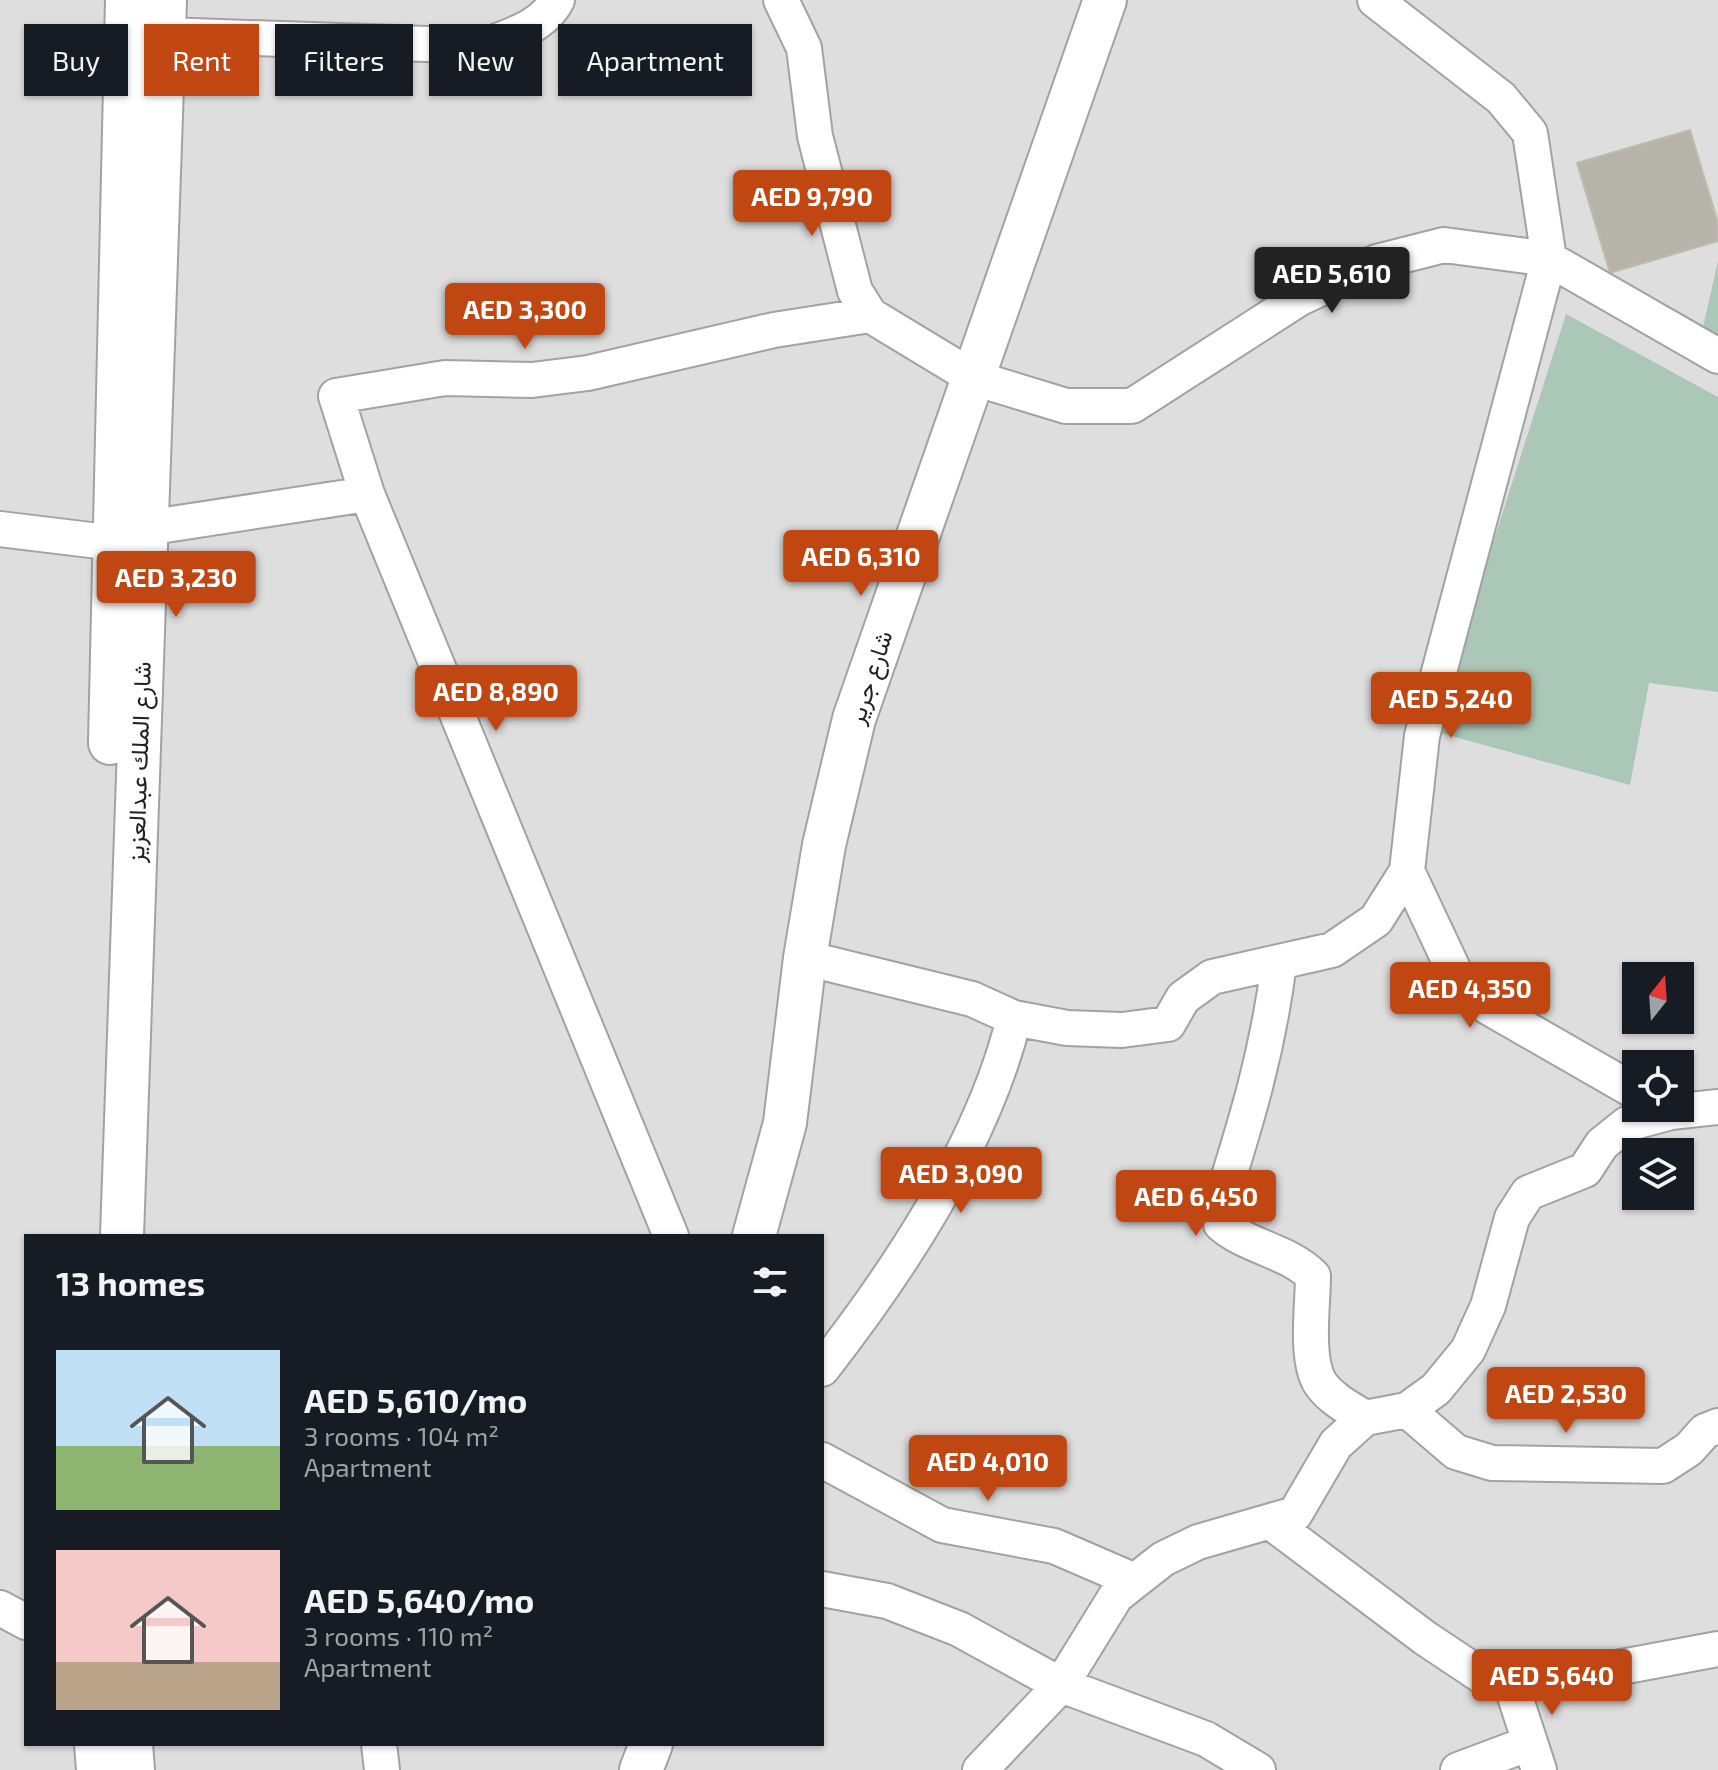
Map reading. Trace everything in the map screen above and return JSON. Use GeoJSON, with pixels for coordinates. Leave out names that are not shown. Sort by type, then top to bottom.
{"type":"FeatureCollection","features":[{"type":"Feature","properties":{"kind":"street","name":"شارع الملك عبدالعزيز"},"geometry":{"type":"LineString","coordinates":[[122,1234],[131,535],[127,0]]}},
{"type":"Feature","properties":{"kind":"street"},"geometry":{"type":"LineString","coordinates":[[164,18],[484,46],[524,31],[552,8],[557,0]]}},
{"type":"Feature","properties":{"kind":"street"},"geometry":{"type":"LineString","coordinates":[[781,0],[804,48],[815,136],[855,291],[870,315],[974,378],[1066,406],[1132,406],[1300,298],[1377,262],[1444,245],[1549,259],[1718,356]]}},
{"type":"Feature","properties":{"kind":"street","name":"شارع جرير"},"geometry":{"type":"LineString","coordinates":[[755,1234],[785,1123],[805,958],[824,845],[854,719],[1105,0]]}},
{"type":"Feature","properties":{"kind":"street"},"geometry":{"type":"LineString","coordinates":[[805,958],[972,999],[1014,1018],[1067,1028],[1122,1030],[1168,1024],[1183,998],[1212,977],[1332,950],[1376,920],[1407,871],[1422,736],[1549,259],[1530,133],[1501,98],[1375,0]]}},
{"type":"Feature","properties":{"kind":"street","name":"شارع الملك عبدالعزيز"},"geometry":{"type":"LineString","coordinates":[[96,1234],[131,535],[164,18]]}},
{"type":"Feature","properties":{"kind":"street"},"geometry":{"type":"LineString","coordinates":[[670,1234],[367,494],[336,396],[445,378],[532,380],[588,373],[774,330],[870,315]]}},
{"type":"Feature","properties":{"kind":"street"},"geometry":{"type":"LineString","coordinates":[[0,529],[131,535],[367,494]]}},
{"type":"Feature","properties":{"kind":"street"},"geometry":{"type":"LineString","coordinates":[[1407,871],[1456,975],[1488,1007],[1622,1084]]}},
{"type":"Feature","properties":{"kind":"street"},"geometry":{"type":"LineString","coordinates":[[1279,963],[1272,1022],[1260,1076],[1221,1202],[1221,1224],[1238,1239],[1297,1260],[1313,1276],[1312,1361],[1320,1382],[1335,1400],[1365,1418]]}},
{"type":"Feature","properties":{"kind":"street"},"geometry":{"type":"LineString","coordinates":[[824,1366],[880,1295],[925,1220],[985,1107],[1003,1062],[1014,1018]]}},
{"type":"Feature","properties":{"kind":"street"},"geometry":{"type":"LineString","coordinates":[[1694,1108],[1718,1107]]}},
{"type":"Feature","properties":{"kind":"street"},"geometry":{"type":"LineString","coordinates":[[980,1770],[1061,1685],[1116,1596],[1163,1559],[1198,1542],[1295,1514],[1336,1444],[1365,1418],[1407,1410],[1436,1389],[1468,1350],[1488,1306],[1512,1218],[1528,1193],[1585,1170],[1602,1144],[1633,1122]]}},
{"type":"Feature","properties":{"kind":"street"},"geometry":{"type":"LineString","coordinates":[[1407,1410],[1456,1452],[1492,1463],[1663,1466],[1689,1449],[1705,1431],[1718,1426]]}},
{"type":"Feature","properties":{"kind":"street"},"geometry":{"type":"LineString","coordinates":[[824,1461],[942,1525],[1054,1546],[1135,1581]]}},
{"type":"Feature","properties":{"kind":"street"},"geometry":{"type":"LineString","coordinates":[[1272,1523],[1425,1638],[1488,1680],[1541,1682],[1718,1649]]}},
{"type":"Feature","properties":{"kind":"street"},"geometry":{"type":"LineString","coordinates":[[824,1589],[887,1601],[959,1629],[1061,1685],[1206,1739],[1258,1770]]}},
{"type":"Feature","properties":{"kind":"street"},"geometry":{"type":"LineString","coordinates":[[0,1608],[24,1621]]}},
{"type":"Feature","properties":{"kind":"street"},"geometry":{"type":"LineString","coordinates":[[1458,1770],[1535,1756],[1510,1681]]}},
{"type":"Feature","properties":{"kind":"street"},"geometry":{"type":"LineString","coordinates":[[96,1746],[98,1770]]}},
{"type":"Feature","properties":{"kind":"street"},"geometry":{"type":"LineString","coordinates":[[131,1746],[133,1770]]}},
{"type":"Feature","properties":{"kind":"street"},"geometry":{"type":"LineString","coordinates":[[379,1746],[382,1770]]}},
{"type":"Feature","properties":{"kind":"street"},"geometry":{"type":"LineString","coordinates":[[641,1770],[650,1746]]}},
{"type":"Feature","properties":{"kind":"shaded area"},"geometry":{"type":"Polygon","coordinates":[[[0,0],[1718,0],[1718,1770],[0,1770],[0,0]]]}},
{"type":"Feature","properties":{"kind":"green space"},"geometry":{"type":"Polygon","coordinates":[[[1718,261],[1718,349],[1700,340],[1718,261]]]}},
{"type":"Feature","properties":{"kind":"green space"},"geometry":{"type":"Polygon","coordinates":[[[1566,314],[1718,397],[1718,692],[1649,683],[1630,785],[1433,731],[1566,314]]]}},
{"type":"Feature","properties":{"kind":"building"},"geometry":{"type":"Polygon","coordinates":[[[1690,130],[1718,223],[1718,241],[1610,273],[1577,163],[1690,130]]]}}]}
